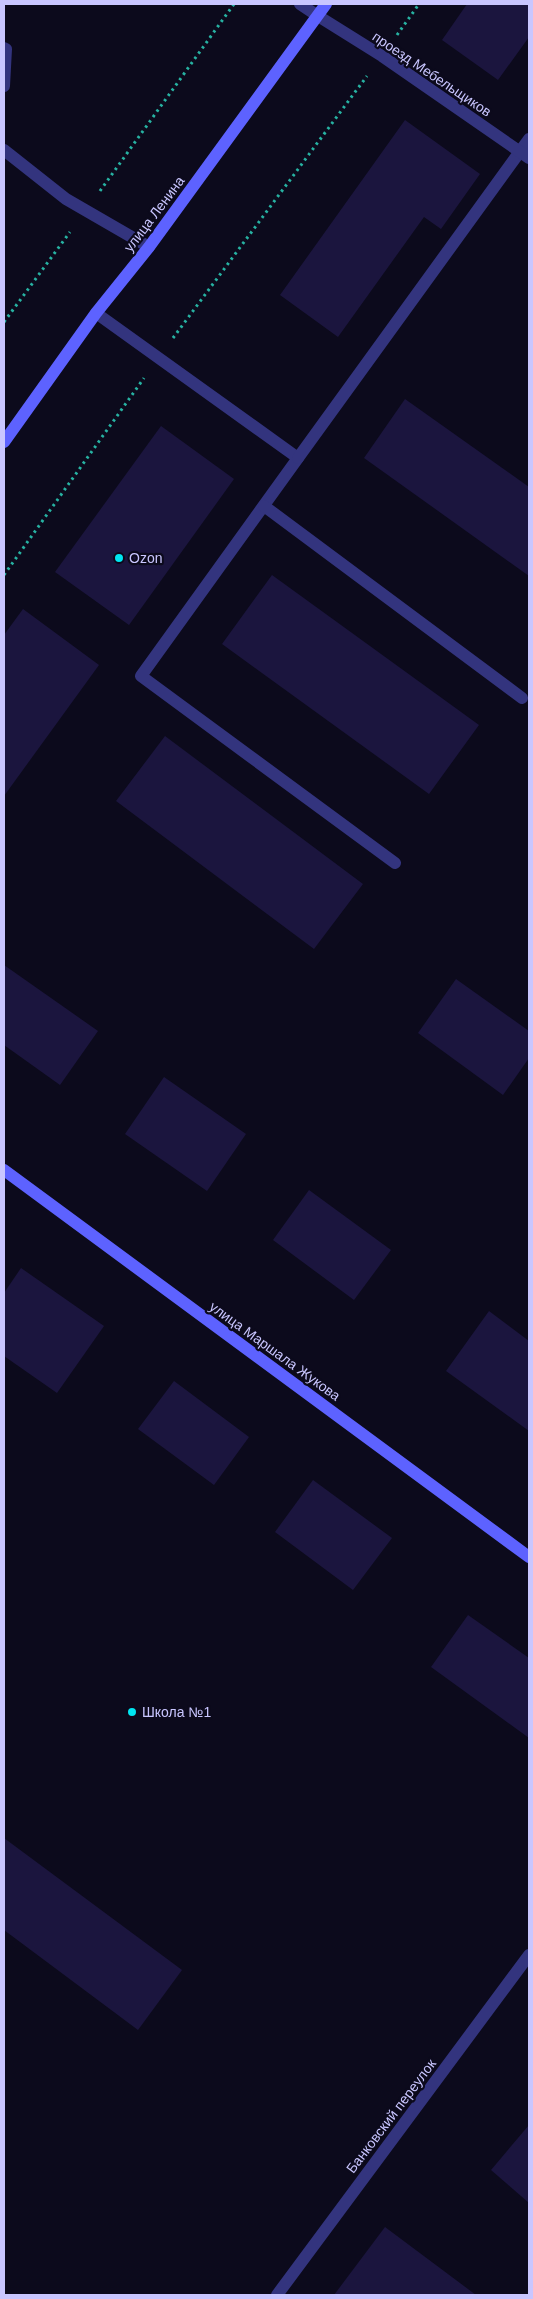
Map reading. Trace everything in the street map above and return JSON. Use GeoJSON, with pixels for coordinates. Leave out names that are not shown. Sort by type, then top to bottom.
{"type":"FeatureCollection","features":[{"type":"Feature","properties":{"kind":"street","name":"проезд Мебельщиков"},"geometry":{"type":"LineString","coordinates":[[300,4],[382,56],[525,155]]}},
{"type":"Feature","properties":{"kind":"street","name":"улица Ленина"},"geometry":{"type":"LineString","coordinates":[[4,442],[96,313],[149,247],[326,4]]}},
{"type":"Feature","properties":{"kind":"street"},"geometry":{"type":"LineString","coordinates":[[4,48],[6,49],[4,86]]}},
{"type":"Feature","properties":{"kind":"street"},"geometry":{"type":"LineString","coordinates":[[395,863],[141,676],[298,458],[525,155],[529,139]]}},
{"type":"Feature","properties":{"kind":"street"},"geometry":{"type":"LineString","coordinates":[[4,150],[66,199],[149,247]]}},
{"type":"Feature","properties":{"kind":"street"},"geometry":{"type":"LineString","coordinates":[[96,313],[298,458]]}},
{"type":"Feature","properties":{"kind":"street"},"geometry":{"type":"LineString","coordinates":[[264,506],[522,698]]}},
{"type":"Feature","properties":{"kind":"street","name":"улица Маршала Жукова"},"geometry":{"type":"LineString","coordinates":[[4,1170],[529,1557]]}},
{"type":"Feature","properties":{"kind":"street","name":"Банковский переулок"},"geometry":{"type":"LineString","coordinates":[[277,2295],[529,1955]]}},
{"type":"Feature","properties":{"kind":"path"},"geometry":{"type":"LineString","coordinates":[[4,322],[234,4]]}},
{"type":"Feature","properties":{"kind":"path"},"geometry":{"type":"LineString","coordinates":[[4,575],[158,358],[419,4]]}},
{"type":"Feature","properties":{"kind":"building"},"geometry":{"type":"Polygon","coordinates":[[[467,4],[529,4],[529,37],[498,80],[442,40],[467,4]]]}},
{"type":"Feature","properties":{"kind":"building"},"geometry":{"type":"Polygon","coordinates":[[[405,120],[480,174],[441,229],[424,217],[338,337],[280,295],[405,120]]]}},
{"type":"Feature","properties":{"kind":"building"},"geometry":{"type":"Polygon","coordinates":[[[405,399],[529,487],[529,576],[364,458],[405,399]]]}},
{"type":"Feature","properties":{"kind":"building"},"geometry":{"type":"Polygon","coordinates":[[[161,426],[234,479],[129,625],[55,572],[161,426]]]}},
{"type":"Feature","properties":{"kind":"building"},"geometry":{"type":"Polygon","coordinates":[[[272,575],[479,725],[429,794],[222,644],[272,575]]]}},
{"type":"Feature","properties":{"kind":"building"},"geometry":{"type":"Polygon","coordinates":[[[23,609],[99,665],[4,796],[4,635],[23,609]]]}},
{"type":"Feature","properties":{"kind":"building"},"geometry":{"type":"Polygon","coordinates":[[[165,736],[363,884],[314,949],[116,801],[165,736]]]}},
{"type":"Feature","properties":{"kind":"building"},"geometry":{"type":"Polygon","coordinates":[[[4,965],[98,1031],[60,1085],[4,1045],[4,965]]]}},
{"type":"Feature","properties":{"kind":"building"},"geometry":{"type":"Polygon","coordinates":[[[456,979],[529,1031],[529,1058],[503,1095],[418,1033],[456,979]]]}},
{"type":"Feature","properties":{"kind":"building"},"geometry":{"type":"Polygon","coordinates":[[[164,1077],[246,1134],[207,1191],[125,1134],[164,1077]]]}},
{"type":"Feature","properties":{"kind":"building"},"geometry":{"type":"Polygon","coordinates":[[[309,1190],[391,1250],[354,1300],[273,1240],[309,1190]]]}},
{"type":"Feature","properties":{"kind":"building"},"geometry":{"type":"Polygon","coordinates":[[[21,1268],[104,1326],[57,1393],[4,1356],[4,1293],[21,1268]]]}},
{"type":"Feature","properties":{"kind":"building"},"geometry":{"type":"Polygon","coordinates":[[[489,1311],[529,1341],[529,1431],[446,1371],[489,1311]]]}},
{"type":"Feature","properties":{"kind":"building"},"geometry":{"type":"Polygon","coordinates":[[[174,1381],[249,1437],[214,1485],[138,1429],[174,1381]]]}},
{"type":"Feature","properties":{"kind":"building"},"geometry":{"type":"Polygon","coordinates":[[[313,1480],[392,1538],[353,1590],[275,1532],[313,1480]]]}},
{"type":"Feature","properties":{"kind":"building"},"geometry":{"type":"Polygon","coordinates":[[[468,1615],[529,1658],[529,1738],[431,1667],[468,1615]]]}},
{"type":"Feature","properties":{"kind":"building"},"geometry":{"type":"Polygon","coordinates":[[[4,1838],[182,1970],[138,2030],[4,1930],[4,1838]]]}},
{"type":"Feature","properties":{"kind":"building"},"geometry":{"type":"Polygon","coordinates":[[[529,2125],[529,2203],[491,2170],[529,2125]]]}},
{"type":"Feature","properties":{"kind":"building"},"geometry":{"type":"Polygon","coordinates":[[[385,2227],[476,2295],[334,2295],[385,2227]]]}},
{"type":"Feature","properties":{"kind":"place","name":"Ozon"},"geometry":{"type":"Point","coordinates":[119,558]}},
{"type":"Feature","properties":{"kind":"place","name":"Школа №1"},"geometry":{"type":"Point","coordinates":[132,1712]}}]}
